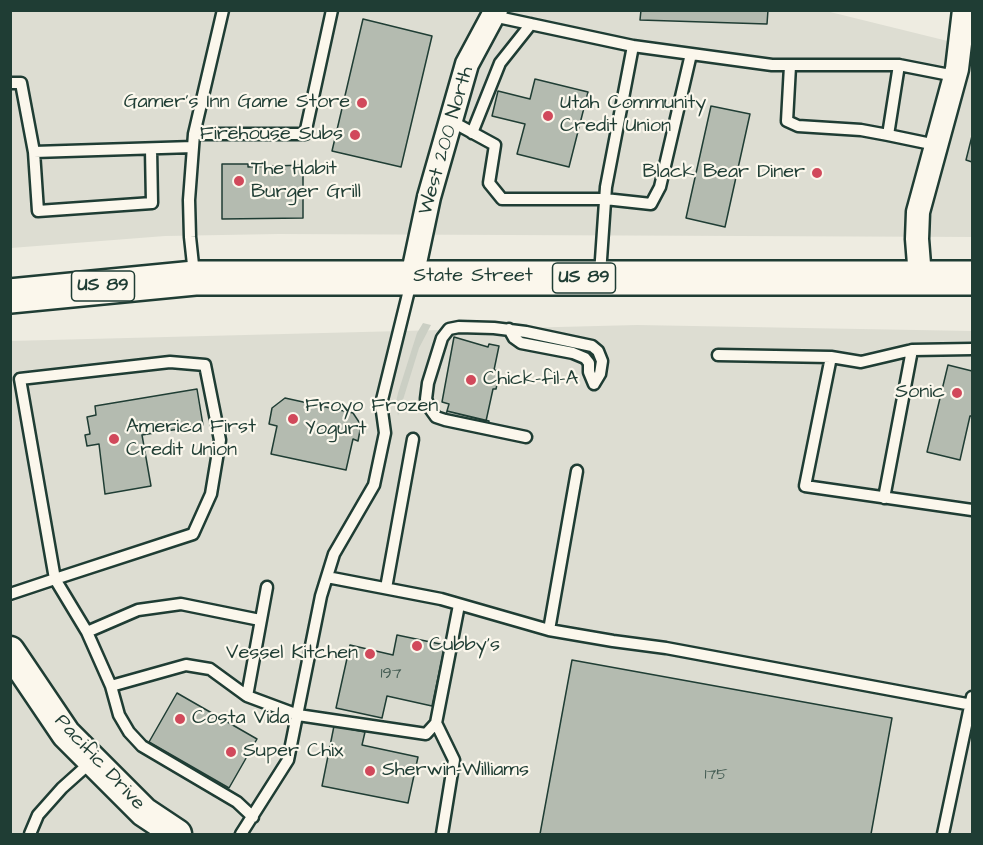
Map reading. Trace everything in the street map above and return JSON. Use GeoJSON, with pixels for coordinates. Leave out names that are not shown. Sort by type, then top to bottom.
{"type":"FeatureCollection","features":[{"type":"Feature","properties":{"kind":"main road","name":"State Street"},"geometry":{"type":"LineString","coordinates":[[10,296],[195,278],[972,278]]}},
{"type":"Feature","properties":{"kind":"street"},"geometry":{"type":"LineString","coordinates":[[920,278],[917,239],[918,212],[955,76],[964,10]]}},
{"type":"Feature","properties":{"kind":"street","name":"West 200 North"},"geometry":{"type":"LineString","coordinates":[[412,277],[429,197],[467,64],[495,13]]}},
{"type":"Feature","properties":{"kind":"street","name":"Pacific Drive"},"geometry":{"type":"LineString","coordinates":[[10,651],[66,734],[144,812],[177,834]]}},
{"type":"Feature","properties":{"kind":"lane"},"geometry":{"type":"LineString","coordinates":[[195,278],[190,237],[189,200],[194,134],[222,10]]}},
{"type":"Feature","properties":{"kind":"lane"},"geometry":{"type":"LineString","coordinates":[[194,134],[305,134],[332,10]]}},
{"type":"Feature","properties":{"kind":"lane"},"geometry":{"type":"LineString","coordinates":[[495,13],[531,24],[633,46],[772,66],[899,65],[955,76]]}},
{"type":"Feature","properties":{"kind":"lane"},"geometry":{"type":"LineString","coordinates":[[472,133],[500,63],[531,24]]}},
{"type":"Feature","properties":{"kind":"lane"},"geometry":{"type":"LineString","coordinates":[[600,278],[605,199],[633,46]]}},
{"type":"Feature","properties":{"kind":"lane"},"geometry":{"type":"LineString","coordinates":[[451,121],[495,145],[489,183],[502,199],[605,199],[651,204],[660,187],[691,54]]}},
{"type":"Feature","properties":{"kind":"lane"},"geometry":{"type":"LineString","coordinates":[[888,135],[899,65]]}},
{"type":"Feature","properties":{"kind":"lane"},"geometry":{"type":"LineString","coordinates":[[790,66],[787,121],[798,126],[861,130],[936,145]]}},
{"type":"Feature","properties":{"kind":"lane"},"geometry":{"type":"LineString","coordinates":[[10,84],[21,82],[34,152],[38,211],[152,203],[152,149]]}},
{"type":"Feature","properties":{"kind":"lane"},"geometry":{"type":"LineString","coordinates":[[34,152],[193,147]]}},
{"type":"Feature","properties":{"kind":"lane"},"geometry":{"type":"LineString","coordinates":[[242,834],[288,760],[321,596],[334,554],[374,485],[385,434],[381,404],[412,277]]}},
{"type":"Feature","properties":{"kind":"lane"},"geometry":{"type":"LineString","coordinates":[[526,437],[445,420],[436,417],[430,410],[426,399],[433,362],[442,338],[449,329],[465,327],[509,329],[592,346],[598,351],[602,361],[600,374],[594,384]]}},
{"type":"Feature","properties":{"kind":"lane"},"geometry":{"type":"LineString","coordinates":[[718,355],[831,357],[861,362],[912,350],[972,348]]}},
{"type":"Feature","properties":{"kind":"lane"},"geometry":{"type":"LineString","coordinates":[[884,498],[912,350]]}},
{"type":"Feature","properties":{"kind":"lane"},"geometry":{"type":"LineString","coordinates":[[831,357],[805,486],[884,498],[972,507]]}},
{"type":"Feature","properties":{"kind":"lane"},"geometry":{"type":"LineString","coordinates":[[10,594],[55,579],[193,534],[211,494],[220,440],[206,365],[170,362],[20,379],[55,579],[87,632],[111,686],[118,715],[142,746],[237,802],[253,817]]}},
{"type":"Feature","properties":{"kind":"lane"},"geometry":{"type":"LineString","coordinates":[[386,588],[413,439]]}},
{"type":"Feature","properties":{"kind":"lane"},"geometry":{"type":"LineString","coordinates":[[549,630],[577,471]]}},
{"type":"Feature","properties":{"kind":"lane"},"geometry":{"type":"LineString","coordinates":[[327,577],[459,605],[549,630],[666,648],[972,702],[944,834]]}},
{"type":"Feature","properties":{"kind":"lane"},"geometry":{"type":"LineString","coordinates":[[247,696],[267,587]]}},
{"type":"Feature","properties":{"kind":"lane"},"geometry":{"type":"LineString","coordinates":[[87,632],[138,610],[181,604],[260,620]]}},
{"type":"Feature","properties":{"kind":"lane"},"geometry":{"type":"LineString","coordinates":[[111,686],[186,665],[210,669],[247,696],[298,715],[426,734],[436,723],[459,605]]}},
{"type":"Feature","properties":{"kind":"lane"},"geometry":{"type":"LineString","coordinates":[[436,723],[454,760],[442,834]]}},
{"type":"Feature","properties":{"kind":"lane"},"geometry":{"type":"LineString","coordinates":[[30,834],[38,815],[92,760]]}},
{"type":"Feature","properties":{"kind":"shaded area"},"geometry":{"type":"Polygon","coordinates":[[[822,10],[972,47],[972,237],[279,234],[165,236],[11,248],[11,11],[822,10]]]}},
{"type":"Feature","properties":{"kind":"shaded area"},"geometry":{"type":"Polygon","coordinates":[[[423,323],[431,325],[419,348],[398,416],[396,402],[398,393],[417,333],[423,323]]]}},
{"type":"Feature","properties":{"kind":"shaded area"},"geometry":{"type":"Polygon","coordinates":[[[637,325],[972,331],[972,834],[11,834],[10,341],[637,325]]]}},
{"type":"Feature","properties":{"kind":"building"},"geometry":{"type":"Polygon","coordinates":[[[641,10],[768,10],[767,24],[640,20],[641,10]]]}},
{"type":"Feature","properties":{"kind":"building"},"geometry":{"type":"Polygon","coordinates":[[[363,19],[432,36],[401,167],[332,151],[363,19]]]}},
{"type":"Feature","properties":{"kind":"building"},"geometry":{"type":"Polygon","coordinates":[[[535,79],[588,92],[569,167],[517,154],[525,124],[492,116],[498,91],[530,99],[535,79]]]}},
{"type":"Feature","properties":{"kind":"building"},"geometry":{"type":"Polygon","coordinates":[[[711,106],[750,114],[725,227],[686,218],[711,106]]]}},
{"type":"Feature","properties":{"kind":"building"},"geometry":{"type":"Polygon","coordinates":[[[972,136],[972,162],[966,160],[972,136]]]}},
{"type":"Feature","properties":{"kind":"building"},"geometry":{"type":"Polygon","coordinates":[[[222,164],[248,164],[248,167],[303,165],[303,218],[222,219],[222,164]]]}},
{"type":"Feature","properties":{"kind":"building","name":"Chick-fil-A"},"geometry":{"type":"Polygon","coordinates":[[[454,337],[488,347],[489,344],[499,346],[494,370],[500,371],[496,389],[493,389],[486,421],[447,411],[449,404],[442,402],[454,337]]]}},
{"type":"Feature","properties":{"kind":"building","name":"Sonic"},"geometry":{"type":"Polygon","coordinates":[[[948,365],[972,371],[972,416],[970,416],[960,460],[927,452],[948,365]]]}},
{"type":"Feature","properties":{"kind":"building","name":"America First Credit Union"},"geometry":{"type":"Polygon","coordinates":[[[197,389],[203,425],[142,435],[151,486],[105,494],[99,444],[87,446],[85,435],[90,434],[87,417],[96,415],[95,406],[197,389]]]}},
{"type":"Feature","properties":{"kind":"building"},"geometry":{"type":"Polygon","coordinates":[[[285,398],[353,413],[361,425],[358,441],[353,439],[346,470],[271,454],[277,426],[269,424],[272,408],[285,398]]]}},
{"type":"Feature","properties":{"kind":"building"},"geometry":{"type":"Polygon","coordinates":[[[447,411],[489,421],[487,430],[445,421],[447,411]]]}},
{"type":"Feature","properties":{"kind":"building"},"geometry":{"type":"Polygon","coordinates":[[[397,635],[445,645],[432,706],[387,696],[382,718],[336,708],[350,645],[393,655],[397,635]]]}},
{"type":"Feature","properties":{"kind":"building"},"geometry":{"type":"Polygon","coordinates":[[[572,660],[892,718],[871,834],[540,834],[572,660]]]}},
{"type":"Feature","properties":{"kind":"building"},"geometry":{"type":"Polygon","coordinates":[[[177,693],[257,739],[229,788],[149,742],[177,693]]]}},
{"type":"Feature","properties":{"kind":"building","name":"Sherwin-Williams"},"geometry":{"type":"Polygon","coordinates":[[[334,726],[365,732],[362,745],[418,757],[408,803],[322,786],[334,726]]]}},
{"type":"Feature","properties":{"kind":"place","name":"Gamer's Inn Game Store"},"geometry":{"type":"Point","coordinates":[362,103]}},
{"type":"Feature","properties":{"kind":"place","name":"Utah Community Credit Union"},"geometry":{"type":"Point","coordinates":[548,116]}},
{"type":"Feature","properties":{"kind":"place","name":"Firehouse Subs"},"geometry":{"type":"Point","coordinates":[355,135]}},
{"type":"Feature","properties":{"kind":"place","name":"Black Bear Diner"},"geometry":{"type":"Point","coordinates":[817,173]}},
{"type":"Feature","properties":{"kind":"place","name":"The Habit Burger Grill"},"geometry":{"type":"Point","coordinates":[239,181]}},
{"type":"Feature","properties":{"kind":"place","name":"Chick-fil-A"},"geometry":{"type":"Point","coordinates":[471,380]}},
{"type":"Feature","properties":{"kind":"place","name":"Sonic"},"geometry":{"type":"Point","coordinates":[957,393]}},
{"type":"Feature","properties":{"kind":"place","name":"Froyo Frozen Yogurt"},"geometry":{"type":"Point","coordinates":[293,419]}},
{"type":"Feature","properties":{"kind":"place","name":"America First Credit Union"},"geometry":{"type":"Point","coordinates":[114,439]}},
{"type":"Feature","properties":{"kind":"place","name":"Cubby's"},"geometry":{"type":"Point","coordinates":[417,646]}},
{"type":"Feature","properties":{"kind":"place","name":"Vessel Kitchen"},"geometry":{"type":"Point","coordinates":[370,654]}},
{"type":"Feature","properties":{"kind":"place","name":"Costa Vida"},"geometry":{"type":"Point","coordinates":[180,719]}},
{"type":"Feature","properties":{"kind":"place","name":"Super Chix"},"geometry":{"type":"Point","coordinates":[231,752]}},
{"type":"Feature","properties":{"kind":"place","name":"Sherwin-Williams"},"geometry":{"type":"Point","coordinates":[370,771]}}]}
